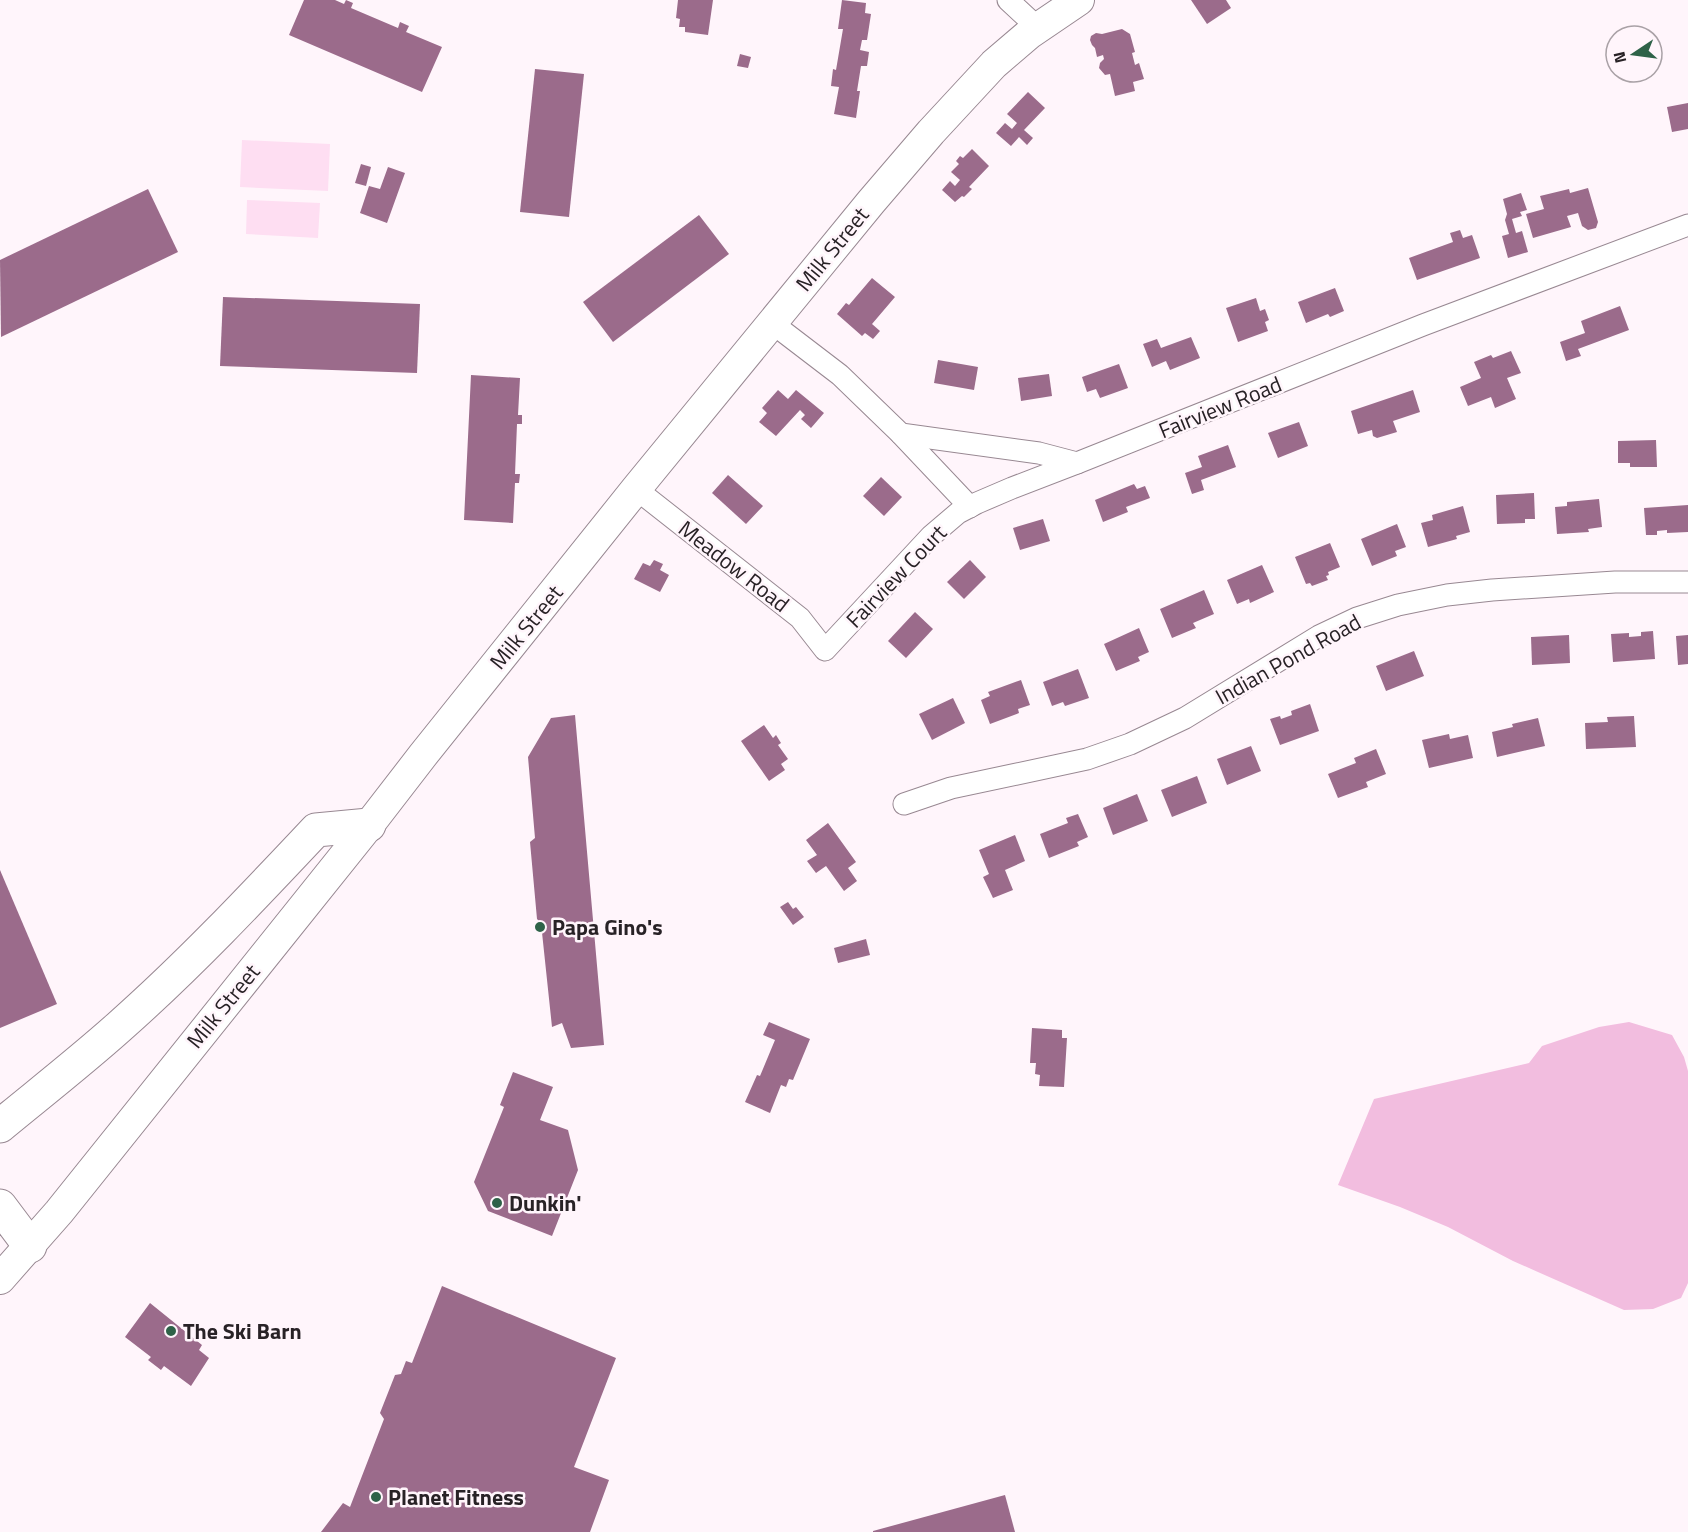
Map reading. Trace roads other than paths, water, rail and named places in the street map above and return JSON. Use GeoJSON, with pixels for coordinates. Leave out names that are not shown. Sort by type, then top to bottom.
{"type":"FeatureCollection","features":[{"type":"Feature","properties":{"kind":"highway"},"geometry":{"type":"LineString","coordinates":[[0,1126],[86,1056],[147,1001],[316,830],[369,825]]}},
{"type":"Feature","properties":{"kind":"highway"},"geometry":{"type":"LineString","coordinates":[[0,1206],[30,1246]]}},
{"type":"Feature","properties":{"kind":"main road","name":"Milk Street"},"geometry":{"type":"LineString","coordinates":[[0,1279],[30,1246],[369,825],[636,489],[931,132],[994,64],[1038,28],[1079,0]]}},
{"type":"Feature","properties":{"kind":"street"},"geometry":{"type":"LineString","coordinates":[[1008,0],[1038,28]]}},
{"type":"Feature","properties":{"kind":"street","name":"Fairview Road"},"geometry":{"type":"LineString","coordinates":[[1077,463],[1423,326],[1688,225]]}},
{"type":"Feature","properties":{"kind":"street"},"geometry":{"type":"LineString","coordinates":[[772,323],[840,375],[901,434],[970,507]]}},
{"type":"Feature","properties":{"kind":"street"},"geometry":{"type":"LineString","coordinates":[[901,434],[1040,453],[1077,463]]}},
{"type":"Feature","properties":{"kind":"street","name":"Fairview Court"},"geometry":{"type":"LineString","coordinates":[[825,650],[931,536],[958,513],[1012,488],[1077,463]]}},
{"type":"Feature","properties":{"kind":"street","name":"Meadow Road"},"geometry":{"type":"LineString","coordinates":[[636,489],[800,618],[825,650]]}},
{"type":"Feature","properties":{"kind":"street","name":"Indian Pond Road"},"geometry":{"type":"LineString","coordinates":[[904,804],[951,788],[1087,759],[1130,744],[1185,718],[1319,636],[1357,618],[1398,605],[1447,595],[1492,590],[1615,582],[1688,582]]}},
{"type":"Feature","properties":{"kind":"place","name":"Papa Gino's"},"geometry":{"type":"Point","coordinates":[540,927]}},
{"type":"Feature","properties":{"kind":"place","name":"Dunkin'"},"geometry":{"type":"Point","coordinates":[497,1203]}},
{"type":"Feature","properties":{"kind":"place","name":"The Ski Barn"},"geometry":{"type":"Point","coordinates":[171,1331]}},
{"type":"Feature","properties":{"kind":"place","name":"Planet Fitness"},"geometry":{"type":"Point","coordinates":[376,1497]}}]}
